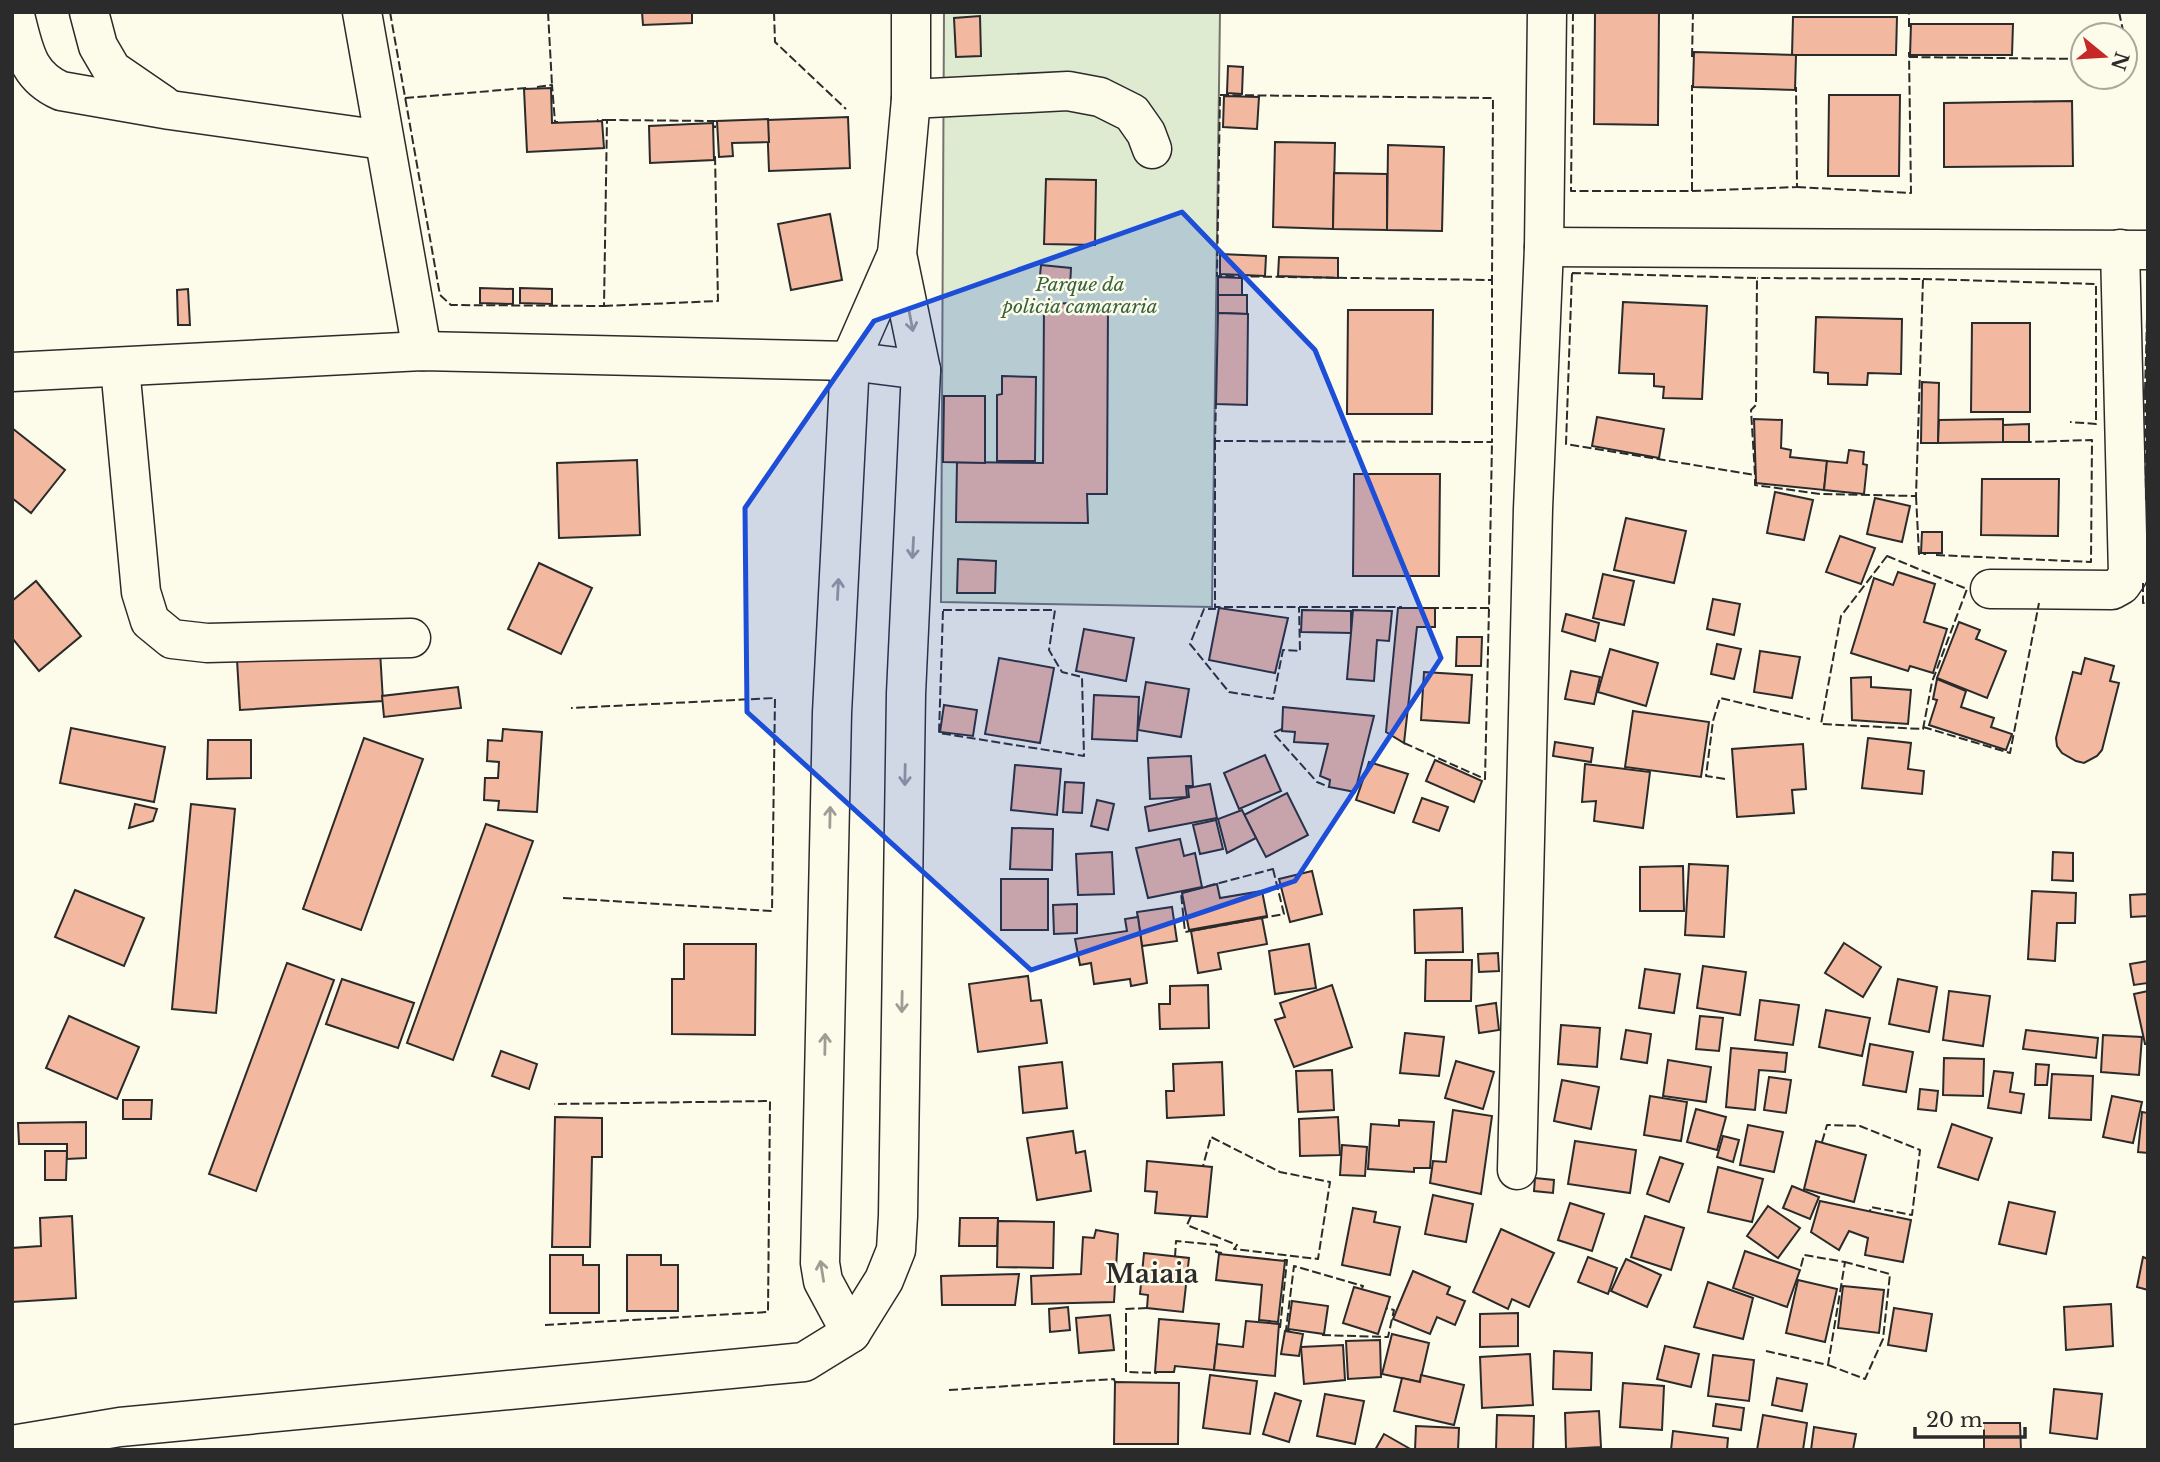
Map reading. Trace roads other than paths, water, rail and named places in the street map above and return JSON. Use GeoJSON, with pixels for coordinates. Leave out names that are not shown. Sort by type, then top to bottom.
{"type":"FeatureCollection","features":[{"type":"Feature","properties":{"kind":"street"},"geometry":{"type":"LineString","coordinates":[[15,12],[28,62],[35,74],[61,91],[170,110],[383,140]]}},
{"type":"Feature","properties":{"kind":"street"},"geometry":{"type":"LineString","coordinates":[[89,12],[98,46],[112,70],[170,110]]}},
{"type":"Feature","properties":{"kind":"street"},"geometry":{"type":"LineString","coordinates":[[362,12],[422,351]]}},
{"type":"Feature","properties":{"kind":"street"},"geometry":{"type":"LineString","coordinates":[[12,1445],[123,1439],[804,1362],[851,1333],[884,1280],[896,1250],[906,694],[921,370],[897,254],[911,99],[911,12]]}},
{"type":"Feature","properties":{"kind":"street"},"geometry":{"type":"LineString","coordinates":[[1517,1170],[1533,509],[1544,247],[1547,12]]}},
{"type":"Feature","properties":{"kind":"street"},"geometry":{"type":"LineString","coordinates":[[911,99],[1068,91],[1100,97],[1132,113],[1146,133],[1152,149]]}},
{"type":"Feature","properties":{"kind":"street"},"geometry":{"type":"LineString","coordinates":[[1544,247],[2134,249],[2128,575],[2121,585],[2112,590],[1990,589]]}},
{"type":"Feature","properties":{"kind":"street"},"geometry":{"type":"LineString","coordinates":[[851,1333],[823,1281],[820,1263],[832,713],[850,361],[897,254]]}},
{"type":"Feature","properties":{"kind":"street"},"geometry":{"type":"LineString","coordinates":[[12,372],[422,351],[850,361],[921,370]]}},
{"type":"Feature","properties":{"kind":"street"},"geometry":{"type":"LineString","coordinates":[[120,367],[141,592],[150,621],[172,639],[207,643],[411,638]]}},
{"type":"Feature","properties":{"kind":"district","name":"Maiaia"},"geometry":{"type":"Point","coordinates":[1152,1274]}},
{"type":"Feature","properties":{"kind":"park label","name":"Parque da policia camararia"},"geometry":{"type":"Point","coordinates":[1080,295]}}]}
